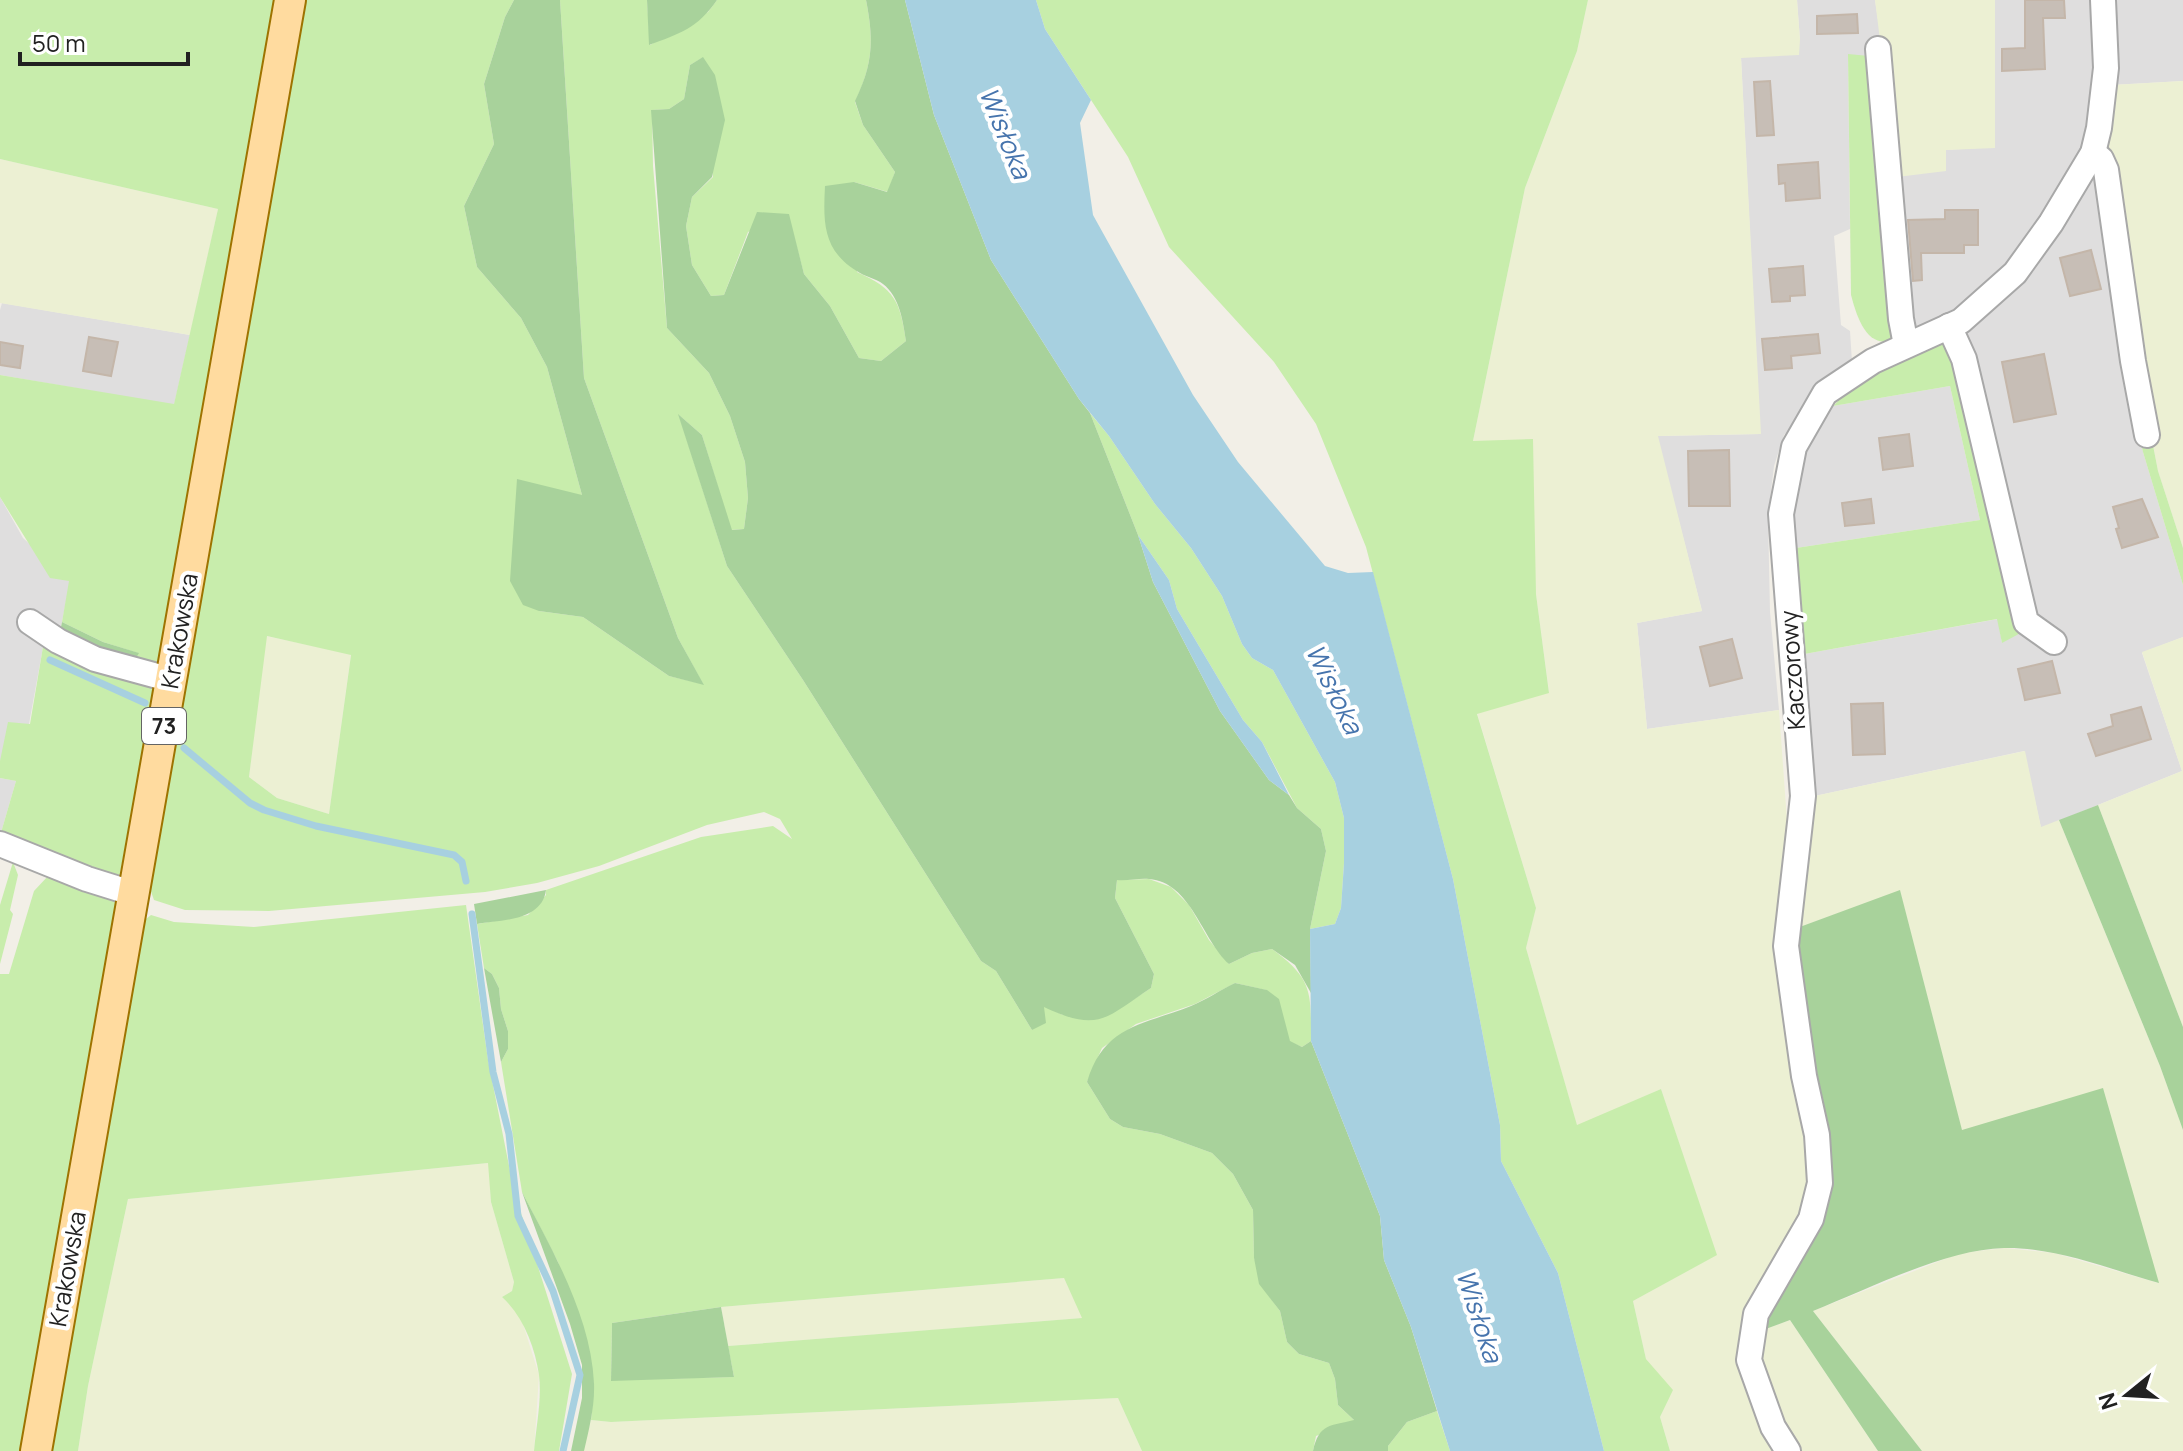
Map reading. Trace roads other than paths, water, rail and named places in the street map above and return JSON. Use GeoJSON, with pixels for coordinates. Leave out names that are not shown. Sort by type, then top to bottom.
{"type":"FeatureCollection","features":[{"type":"Feature","properties":{"kind":"main road","name":"Krakowska"},"geometry":{"type":"LineString","coordinates":[[36,1451],[290,0]]}},
{"type":"Feature","properties":{"kind":"street","name":"Kaczorowy"},"geometry":{"type":"LineString","coordinates":[[1788,1451],[1773,1427],[1749,1360],[1756,1314],[1811,1219],[1820,1183],[1817,1135],[1804,1076],[1786,946],[1803,796],[1781,514],[1794,447],[1825,393],[1873,361],[1961,321],[2015,273],[2051,223],[2093,153],[2099,128],[2106,68],[2103,0]]}},
{"type":"Feature","properties":{"kind":"street"},"geometry":{"type":"LineString","coordinates":[[1878,49],[1901,319],[1906,345]]}},
{"type":"Feature","properties":{"kind":"street"},"geometry":{"type":"LineString","coordinates":[[2093,153],[2101,159],[2106,170],[2133,361],[2147,435]]}},
{"type":"Feature","properties":{"kind":"street"},"geometry":{"type":"LineString","coordinates":[[1949,326],[1964,359],[2026,622],[2054,642]]}},
{"type":"Feature","properties":{"kind":"street"},"geometry":{"type":"LineString","coordinates":[[30,622],[58,641],[95,659],[172,680]]}},
{"type":"Feature","properties":{"kind":"street"},"geometry":{"type":"LineString","coordinates":[[0,844],[87,879],[135,894]]}},
{"type":"Feature","properties":{"kind":"water","name":"Wisłoka"},"geometry":{"type":"Polygon","coordinates":[[[905,0],[1036,0],[1045,29],[1091,100],[1080,123],[1093,215],[1193,395],[1238,462],[1325,566],[1348,573],[1373,572],[1453,879],[1500,1125],[1501,1161],[1558,1273],[1604,1451],[1450,1451],[1411,1327],[1384,1260],[1380,1216],[1311,1041],[1310,929],[1335,924],[1341,908],[1344,818],[1335,782],[1273,670],[1252,658],[1242,644],[1222,596],[1191,548],[1079,399],[991,260],[934,115],[905,0]]]}},
{"type":"Feature","properties":{"kind":"water"},"geometry":{"type":"Polygon","coordinates":[[[1138,535],[1169,580],[1177,609],[1243,720],[1262,742],[1289,795],[1269,780],[1220,711],[1153,582],[1138,535]]]}},
{"type":"Feature","properties":{"kind":"waterway"},"geometry":{"type":"LineString","coordinates":[[50,660],[145,703]]}},
{"type":"Feature","properties":{"kind":"waterway"},"geometry":{"type":"LineString","coordinates":[[184,748],[250,803],[264,810],[316,826],[454,855],[462,862],[466,881]]}},
{"type":"Feature","properties":{"kind":"waterway"},"geometry":{"type":"LineString","coordinates":[[472,914],[493,1072],[509,1134],[518,1216],[553,1291],[580,1375],[563,1451]]}}]}
